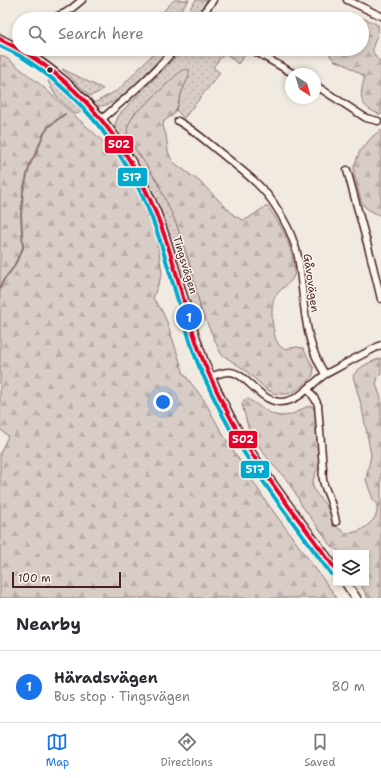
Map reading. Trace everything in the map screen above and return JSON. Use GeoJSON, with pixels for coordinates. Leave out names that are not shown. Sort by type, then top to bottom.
{"type":"FeatureCollection","features":[{"type":"Feature","properties":{"kind":"street"},"geometry":{"type":"LineString","coordinates":[[66,12],[82,0]]}},
{"type":"Feature","properties":{"kind":"street"},"geometry":{"type":"LineString","coordinates":[[205,12],[213,0]]}},
{"type":"Feature","properties":{"kind":"street"},"geometry":{"type":"LineString","coordinates":[[347,0],[381,16]]}},
{"type":"Feature","properties":{"kind":"street","name":"Tingsvägen"},"geometry":{"type":"LineString","coordinates":[[0,39],[12,43]]}},
{"type":"Feature","properties":{"kind":"street","name":"Tingsvägen"},"geometry":{"type":"LineString","coordinates":[[30,56],[61,79],[79,95],[102,119],[126,152],[141,178],[159,219],[196,341],[210,377],[234,424],[258,463],[333,566]]}},
{"type":"Feature","properties":{"kind":"street"},"geometry":{"type":"LineString","coordinates":[[102,119],[119,105],[168,56]]}},
{"type":"Feature","properties":{"kind":"street"},"geometry":{"type":"LineString","coordinates":[[263,56],[285,69]]}},
{"type":"Feature","properties":{"kind":"street"},"geometry":{"type":"LineString","coordinates":[[321,89],[366,118],[378,121]]}},
{"type":"Feature","properties":{"kind":"street","name":"Gåvovägen"},"geometry":{"type":"LineString","coordinates":[[178,121],[191,128],[250,177],[276,206],[291,235],[298,255],[310,340],[317,362],[325,374]]}},
{"type":"Feature","properties":{"kind":"street"},"geometry":{"type":"LineString","coordinates":[[347,170],[381,299]]}},
{"type":"Feature","properties":{"kind":"street"},"geometry":{"type":"LineString","coordinates":[[210,377],[223,372],[238,374],[263,395],[280,402],[294,399],[325,374],[381,345]]}},
{"type":"Feature","properties":{"kind":"street"},"geometry":{"type":"LineString","coordinates":[[308,389],[318,405],[323,469],[322,478],[336,522]]}},
{"type":"Feature","properties":{"kind":"street"},"geometry":{"type":"LineString","coordinates":[[348,586],[356,598]]}},
{"type":"Feature","properties":{"kind":"green space"},"geometry":{"type":"Polygon","coordinates":[[[174,0],[189,0],[180,12],[163,12],[174,0]]]}},
{"type":"Feature","properties":{"kind":"green space"},"geometry":{"type":"Polygon","coordinates":[[[196,0],[210,0],[201,12],[187,12],[196,0]]]}},
{"type":"Feature","properties":{"kind":"green space"},"geometry":{"type":"Polygon","coordinates":[[[369,21],[378,25],[373,52],[381,62],[381,115],[368,109],[363,103],[361,95],[364,76],[344,64],[335,61],[330,56],[369,56],[369,21]]]}},
{"type":"Feature","properties":{"kind":"green space"},"geometry":{"type":"Polygon","coordinates":[[[0,55],[8,59],[42,86],[118,155],[131,176],[157,237],[162,274],[153,298],[161,309],[167,322],[184,374],[204,400],[222,433],[265,500],[337,598],[0,598],[0,453],[8,436],[0,429],[0,55]]]}},
{"type":"Feature","properties":{"kind":"green space"},"geometry":{"type":"Polygon","coordinates":[[[151,56],[162,56],[136,84],[115,100],[106,105],[97,106],[94,103],[118,90],[151,56]]]}},
{"type":"Feature","properties":{"kind":"green space"},"geometry":{"type":"Polygon","coordinates":[[[177,56],[222,56],[213,67],[220,73],[184,118],[176,110],[189,76],[181,71],[135,113],[130,141],[157,182],[172,212],[184,244],[193,277],[201,310],[197,311],[189,301],[164,218],[135,160],[115,131],[115,124],[122,111],[177,56]]]}},
{"type":"Feature","properties":{"kind":"green space"},"geometry":{"type":"Polygon","coordinates":[[[229,56],[245,56],[238,64],[229,56]]]}},
{"type":"Feature","properties":{"kind":"green space"},"geometry":{"type":"Polygon","coordinates":[[[62,69],[73,74],[103,89],[90,96],[62,69]]]}},
{"type":"Feature","properties":{"kind":"green space"},"geometry":{"type":"Polygon","coordinates":[[[186,69],[189,70],[189,76],[176,110],[173,115],[164,121],[163,126],[171,159],[199,181],[235,216],[243,220],[265,207],[268,207],[281,226],[290,248],[295,272],[292,279],[278,292],[274,299],[272,312],[273,328],[280,346],[284,349],[297,347],[303,348],[314,369],[313,375],[308,382],[288,394],[273,393],[266,389],[245,370],[221,354],[201,310],[191,268],[176,223],[157,181],[130,141],[127,132],[128,125],[135,113],[181,71],[186,69]]]}},
{"type":"Feature","properties":{"kind":"green space"},"geometry":{"type":"Polygon","coordinates":[[[50,80],[66,90],[83,107],[80,113],[74,113],[57,97],[48,81],[50,80]]]}},
{"type":"Feature","properties":{"kind":"green space"},"geometry":{"type":"Polygon","coordinates":[[[381,130],[381,216],[369,210],[361,201],[354,174],[354,166],[360,151],[373,136],[381,130]]]}},
{"type":"Feature","properties":{"kind":"green space"},"geometry":{"type":"Polygon","coordinates":[[[381,358],[381,374],[378,377],[376,384],[381,398],[381,598],[368,598],[362,587],[369,586],[369,550],[337,550],[329,544],[302,506],[286,479],[263,452],[248,427],[242,404],[244,400],[248,399],[270,413],[281,416],[295,413],[305,407],[312,406],[316,413],[321,462],[312,483],[315,492],[325,504],[334,524],[338,528],[346,533],[359,531],[374,519],[377,513],[377,505],[373,499],[366,479],[371,455],[362,408],[353,376],[362,367],[381,358]]]}},
{"type":"Feature","properties":{"kind":"waterway"},"geometry":{"type":"LineString","coordinates":[[0,289],[3,281],[13,268],[23,248],[21,215],[23,191],[30,164],[43,135],[49,126],[65,114]]}},
{"type":"Feature","properties":{"kind":"transit line","name":"502"},"geometry":{"type":"LineString","coordinates":[[0,39],[12,45]]}},
{"type":"Feature","properties":{"kind":"transit line","name":"517"},"geometry":{"type":"LineString","coordinates":[[0,46],[12,52]]}},
{"type":"Feature","properties":{"kind":"transit line","name":"517"},"geometry":{"type":"LineString","coordinates":[[20,56],[72,96],[110,141],[126,166],[152,219],[195,356],[225,420],[261,479],[331,574]]}},
{"type":"Feature","properties":{"kind":"transit line","name":"502"},"geometry":{"type":"LineString","coordinates":[[31,56],[53,72],[75,91],[96,113],[114,136],[130,161],[157,215],[172,259],[196,341],[208,372],[225,407],[254,458],[333,566]]}},
{"type":"Feature","properties":{"kind":"place","name":"Häradsvägen"},"geometry":{"type":"Point","coordinates":[189,317]}}]}
